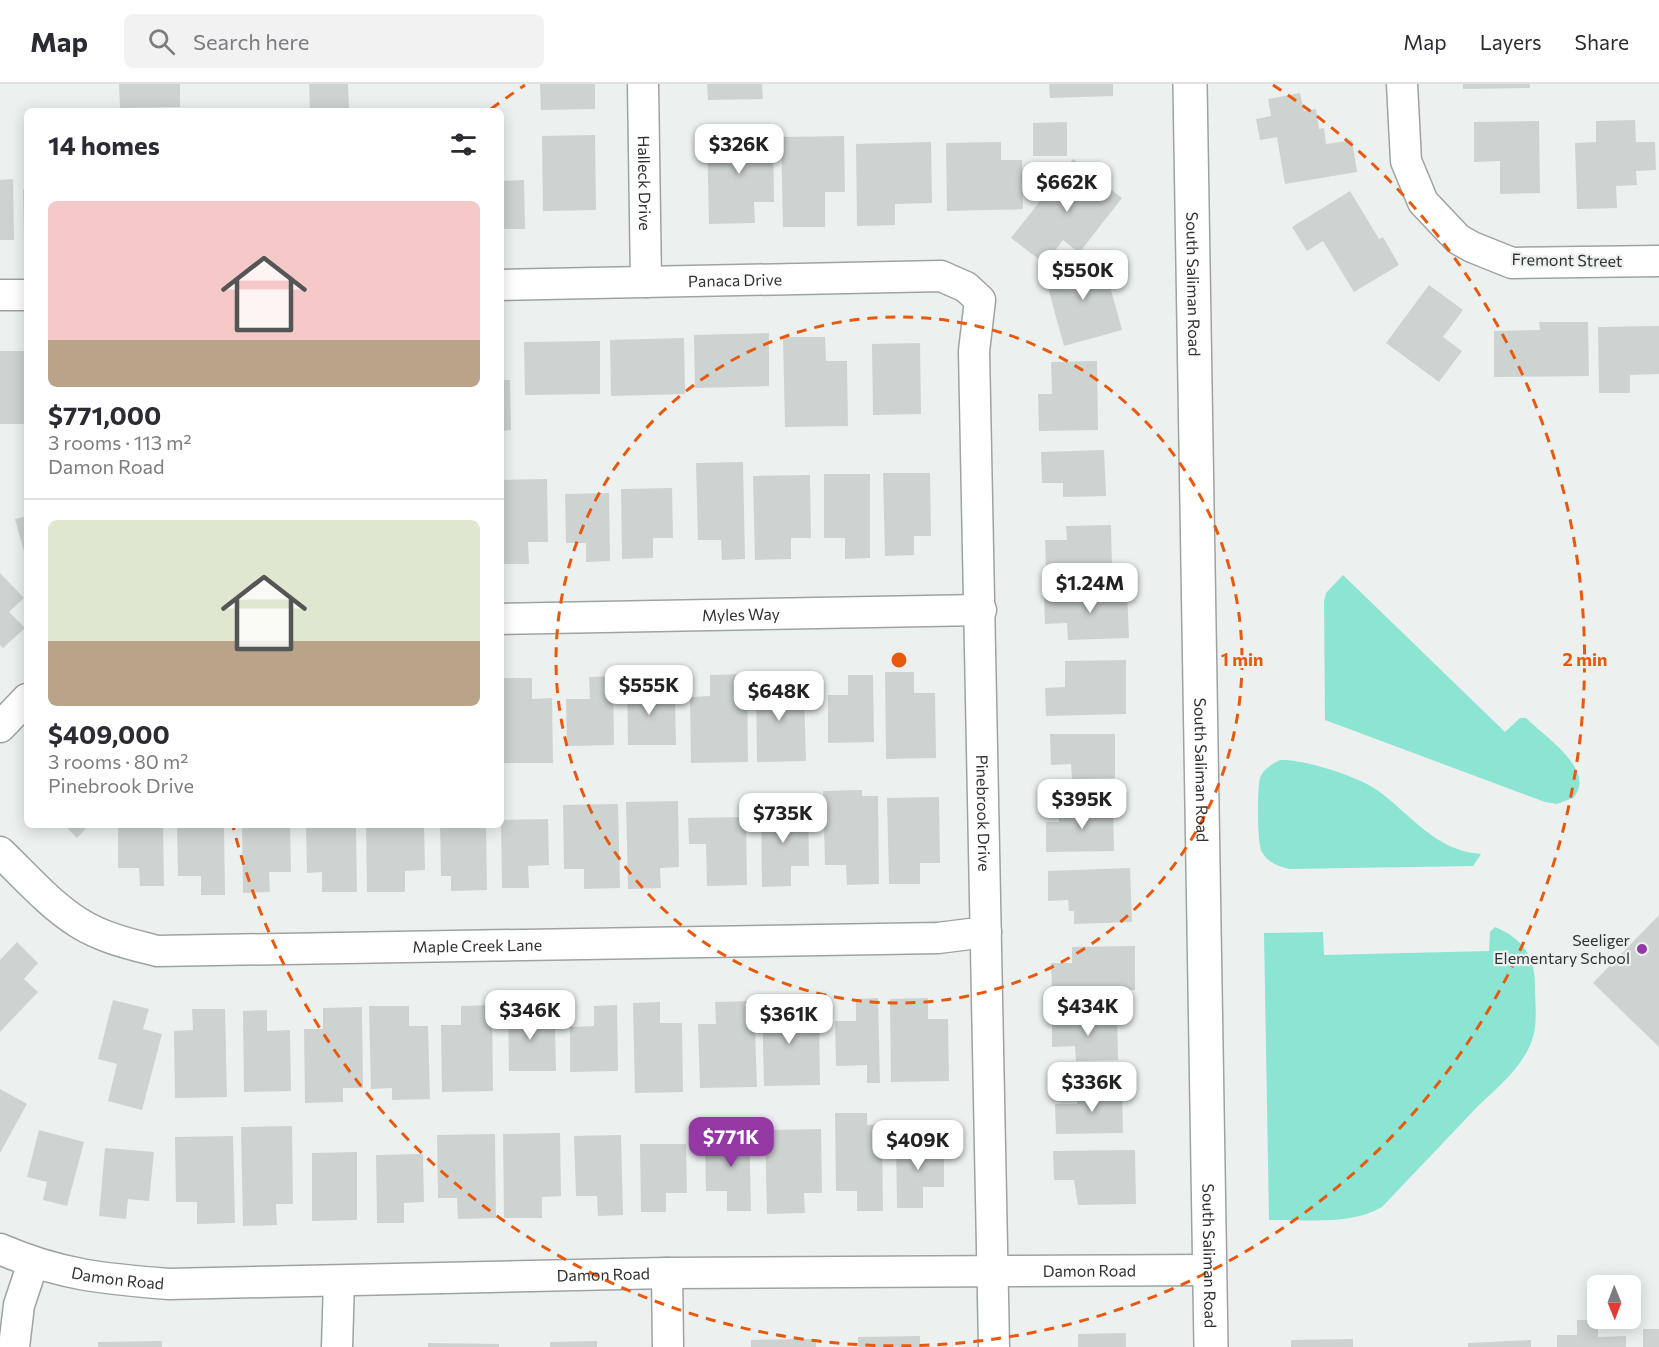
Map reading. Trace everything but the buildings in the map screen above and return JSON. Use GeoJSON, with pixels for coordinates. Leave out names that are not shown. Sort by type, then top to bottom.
{"type":"FeatureCollection","features":[{"type":"Feature","properties":{"kind":"street","name":"Halleck Drive"},"geometry":{"type":"LineString","coordinates":[[643,84],[646,282]]}},
{"type":"Feature","properties":{"kind":"street","name":"South Saliman Road"},"geometry":{"type":"LineString","coordinates":[[1190,84],[1211,1347]]}},
{"type":"Feature","properties":{"kind":"street","name":"Fremont Street"},"geometry":{"type":"LineString","coordinates":[[1402,84],[1406,161],[1424,202],[1458,238],[1472,247],[1512,263],[1659,261]]}},
{"type":"Feature","properties":{"kind":"street","name":"Panaca Drive"},"geometry":{"type":"LineString","coordinates":[[504,285],[941,276],[966,287]]}},
{"type":"Feature","properties":{"kind":"street","name":"Pinebrook Drive"},"geometry":{"type":"LineString","coordinates":[[966,287],[980,300],[974,351],[981,610],[993,1347]]}},
{"type":"Feature","properties":{"kind":"street"},"geometry":{"type":"LineString","coordinates":[[0,295],[24,295]]}},
{"type":"Feature","properties":{"kind":"street","name":"Myles Way"},"geometry":{"type":"LineString","coordinates":[[504,619],[981,610]]}},
{"type":"Feature","properties":{"kind":"street"},"geometry":{"type":"LineString","coordinates":[[0,726],[24,702]]}},
{"type":"Feature","properties":{"kind":"street","name":"Maple Creek Lane"},"geometry":{"type":"LineString","coordinates":[[0,852],[63,912],[80,924],[117,941],[157,951],[938,938],[986,932]]}},
{"type":"Feature","properties":{"kind":"street","name":"Damon Road"},"geometry":{"type":"LineString","coordinates":[[0,1249],[33,1263],[92,1278],[169,1284],[667,1274],[1211,1270]]}},
{"type":"Feature","properties":{"kind":"street"},"geometry":{"type":"LineString","coordinates":[[14,1347],[19,1305],[33,1263]]}},
{"type":"Feature","properties":{"kind":"street"},"geometry":{"type":"LineString","coordinates":[[667,1274],[668,1347]]}},
{"type":"Feature","properties":{"kind":"street"},"geometry":{"type":"LineString","coordinates":[[337,1347],[339,1281]]}},
{"type":"Feature","properties":{"kind":"green space"},"geometry":{"type":"Polygon","coordinates":[[[1343,575],[1505,732],[1520,718],[1526,718],[1555,744],[1574,766],[1579,777],[1579,788],[1573,798],[1557,804],[1545,802],[1325,720],[1324,602],[1326,593],[1343,575]]]}},
{"type":"Feature","properties":{"kind":"green space"},"geometry":{"type":"Polygon","coordinates":[[[1280,760],[1316,765],[1357,779],[1377,790],[1437,839],[1450,846],[1481,854],[1473,866],[1289,869],[1277,865],[1267,859],[1260,847],[1258,804],[1261,775],[1268,767],[1280,760]]]}},
{"type":"Feature","properties":{"kind":"green space"},"geometry":{"type":"Polygon","coordinates":[[[1495,927],[1520,943],[1533,966],[1536,1013],[1534,1034],[1528,1050],[1516,1068],[1382,1207],[1356,1217],[1342,1219],[1269,1220],[1264,933],[1323,932],[1324,955],[1489,951],[1490,932],[1495,927]]]}},
{"type":"Feature","properties":{"kind":"place","name":"Seeliger Elementary School"},"geometry":{"type":"Point","coordinates":[1642,949]}}]}
